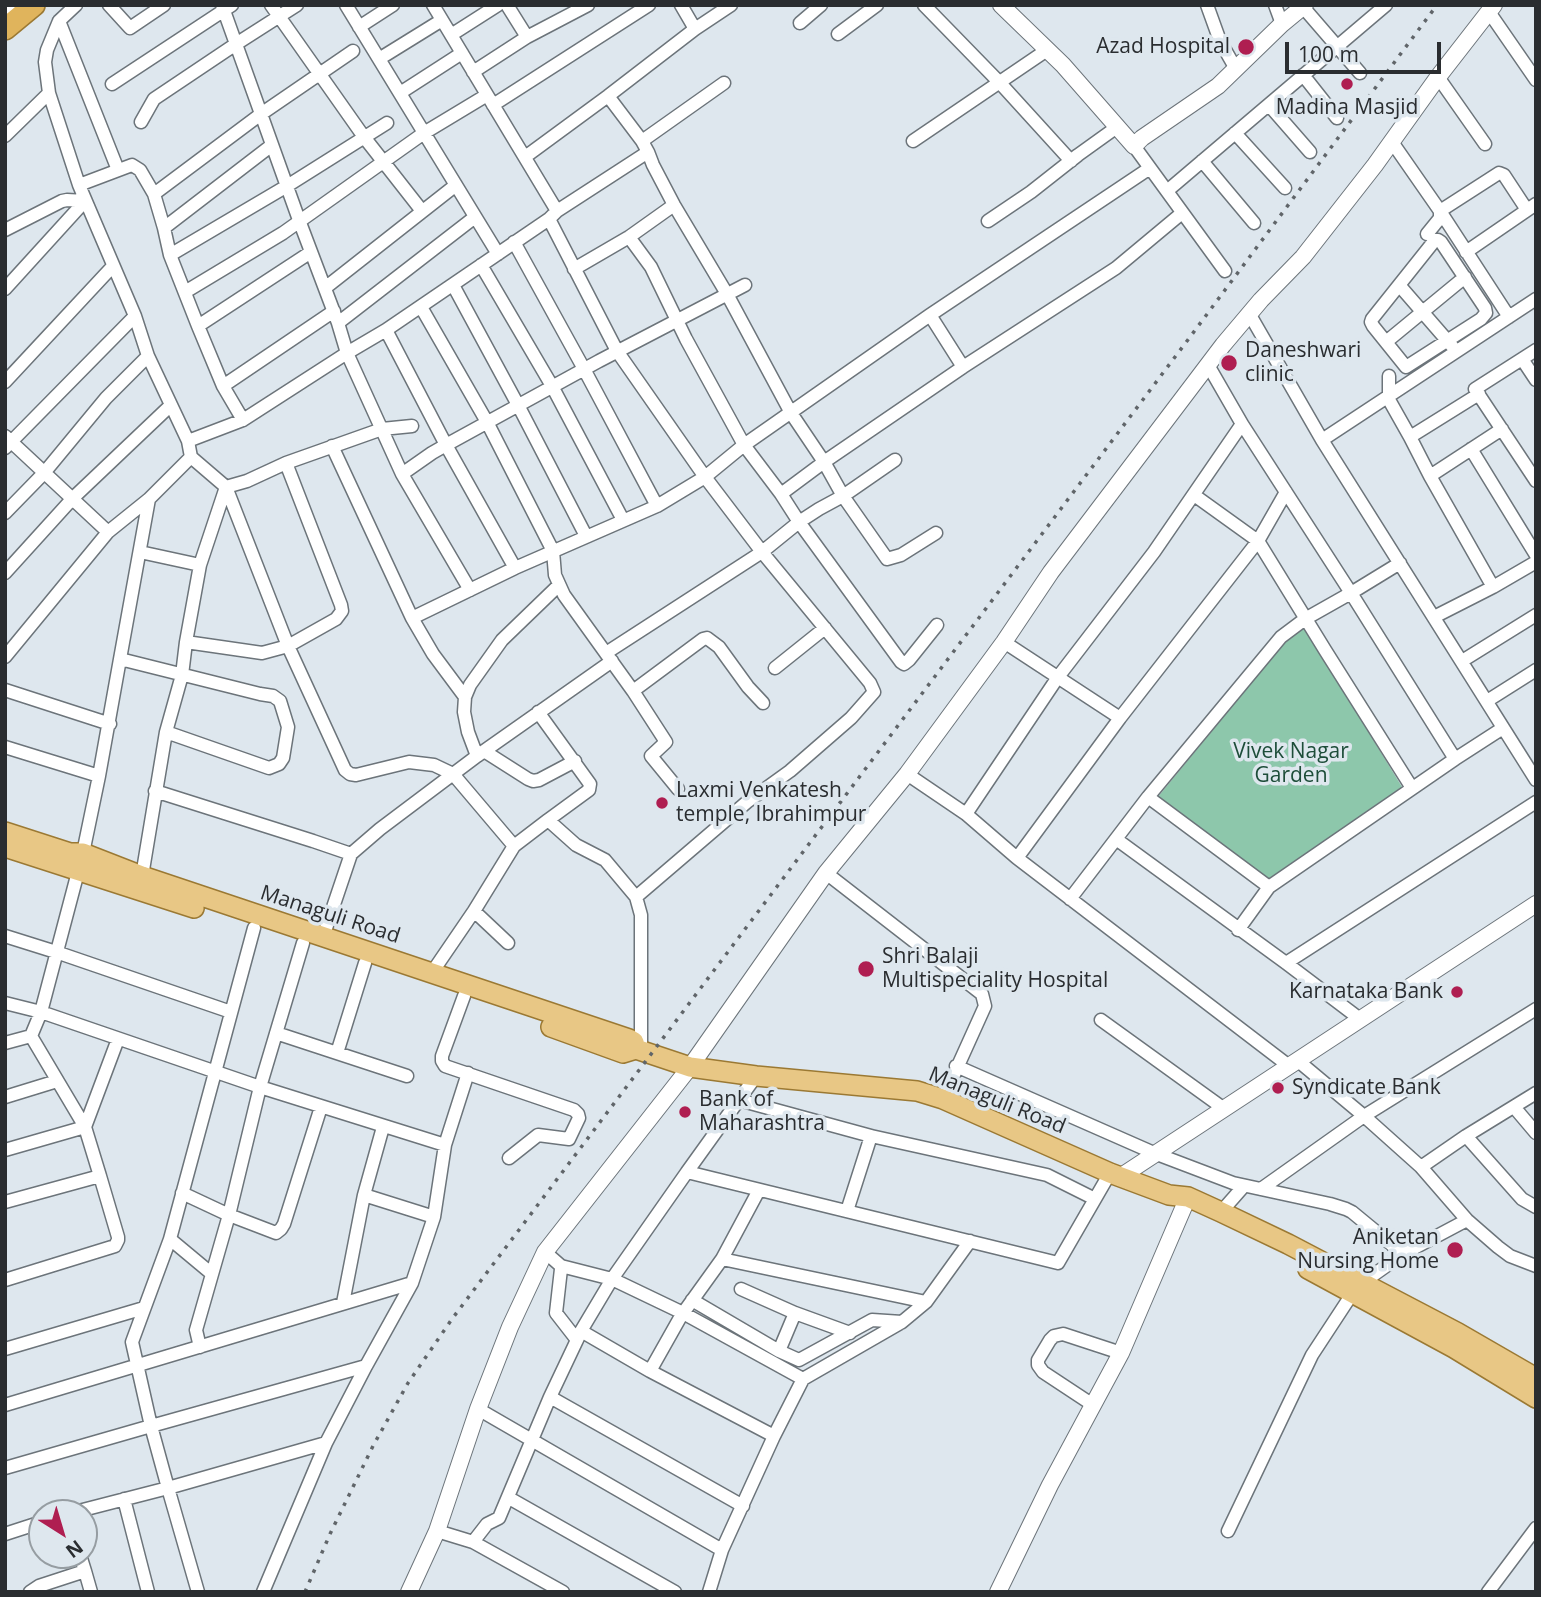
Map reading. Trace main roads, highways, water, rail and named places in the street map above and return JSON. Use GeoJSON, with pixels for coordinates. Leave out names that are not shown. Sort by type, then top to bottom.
{"type":"FeatureCollection","features":[{"type":"Feature","properties":{"kind":"main road","name":"Managuli Road"},"geometry":{"type":"LineString","coordinates":[[5,832],[71,853],[80,862],[254,928],[464,996],[622,1053],[639,1050],[691,1067],[917,1091],[943,1099],[1115,1175],[1221,1212],[1288,1244],[1536,1398]]}},
{"type":"Feature","properties":{"kind":"main road","name":"Managuli Road"},"geometry":{"type":"LineString","coordinates":[[5,846],[142,876],[629,1039],[639,1050]]}},
{"type":"Feature","properties":{"kind":"main road","name":"Managuli Road"},"geometry":{"type":"LineString","coordinates":[[1180,1199],[1282,1254],[1458,1332],[1536,1378]]}},
{"type":"Feature","properties":{"kind":"railway"},"geometry":{"type":"LineString","coordinates":[[305,1592],[373,1446],[408,1383],[452,1319],[1437,5]]}},
{"type":"Feature","properties":{"kind":"place","name":"Azad Hospital"},"geometry":{"type":"Point","coordinates":[1246,47]}},
{"type":"Feature","properties":{"kind":"place","name":"Madina Masjid"},"geometry":{"type":"Point","coordinates":[1347,84]}},
{"type":"Feature","properties":{"kind":"place","name":"Daneshwari clinic"},"geometry":{"type":"Point","coordinates":[1229,363]}},
{"type":"Feature","properties":{"kind":"place","name":"Laxmi Venkatesh temple, Ibrahimpur"},"geometry":{"type":"Point","coordinates":[662,803]}},
{"type":"Feature","properties":{"kind":"place","name":"Shri Balaji Multispeciality Hospital"},"geometry":{"type":"Point","coordinates":[866,969]}},
{"type":"Feature","properties":{"kind":"place","name":"Karnataka Bank"},"geometry":{"type":"Point","coordinates":[1457,992]}},
{"type":"Feature","properties":{"kind":"place","name":"Syndicate Bank"},"geometry":{"type":"Point","coordinates":[1278,1088]}},
{"type":"Feature","properties":{"kind":"place","name":"Bank of Maharashtra"},"geometry":{"type":"Point","coordinates":[685,1112]}},
{"type":"Feature","properties":{"kind":"place","name":"Aniketan Nursing Home"},"geometry":{"type":"Point","coordinates":[1455,1250]}},
{"type":"Feature","properties":{"kind":"park label","name":"Vivek Nagar Garden"},"geometry":{"type":"Point","coordinates":[1291,764]}}]}
